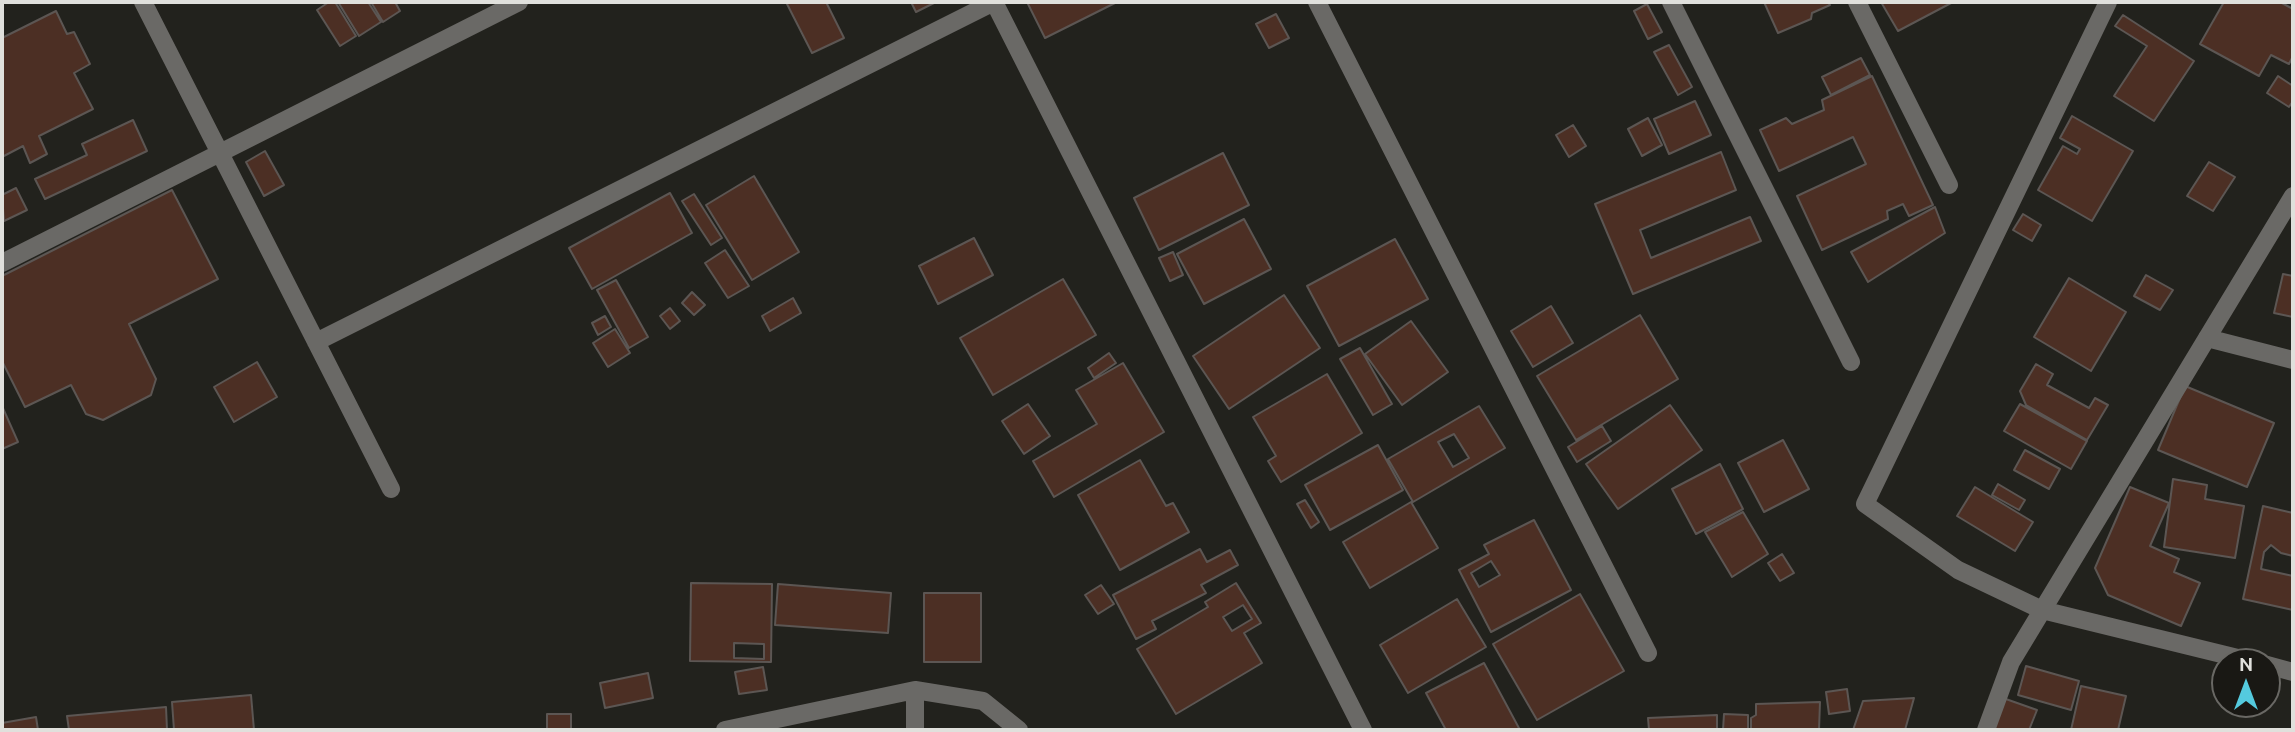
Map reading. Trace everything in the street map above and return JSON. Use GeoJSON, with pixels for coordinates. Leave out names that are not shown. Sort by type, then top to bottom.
{"type":"FeatureCollection","features":[{"type":"Feature","properties":{"kind":"street"},"geometry":{"type":"LineString","coordinates":[[143,2],[391,489]]}},
{"type":"Feature","properties":{"kind":"street"},"geometry":{"type":"LineString","coordinates":[[2,263],[519,2]]}},
{"type":"Feature","properties":{"kind":"street"},"geometry":{"type":"LineString","coordinates":[[316,342],[994,2],[1363,730]]}},
{"type":"Feature","properties":{"kind":"street"},"geometry":{"type":"LineString","coordinates":[[1317,2],[1648,653]]}},
{"type":"Feature","properties":{"kind":"street"},"geometry":{"type":"LineString","coordinates":[[1671,2],[1851,362]]}},
{"type":"Feature","properties":{"kind":"street"},"geometry":{"type":"LineString","coordinates":[[1857,2],[1949,185]]}},
{"type":"Feature","properties":{"kind":"street"},"geometry":{"type":"LineString","coordinates":[[2108,2],[1865,504],[1958,570],[2042,610],[2211,651]]}},
{"type":"Feature","properties":{"kind":"street"},"geometry":{"type":"LineString","coordinates":[[1986,730],[2011,663],[2293,195]]}},
{"type":"Feature","properties":{"kind":"street"},"geometry":{"type":"LineString","coordinates":[[2207,338],[2293,360]]}},
{"type":"Feature","properties":{"kind":"street"},"geometry":{"type":"LineString","coordinates":[[725,730],[915,690],[983,701],[1019,730]]}},
{"type":"Feature","properties":{"kind":"street"},"geometry":{"type":"LineString","coordinates":[[915,690],[915,730]]}},
{"type":"Feature","properties":{"kind":"building"},"geometry":{"type":"Polygon","coordinates":[[[329,2],[335,2],[356,36],[340,46],[317,10],[329,2]]]}},
{"type":"Feature","properties":{"kind":"building"},"geometry":{"type":"Polygon","coordinates":[[[338,2],[368,2],[381,22],[359,36],[338,2]]]}},
{"type":"Feature","properties":{"kind":"building"},"geometry":{"type":"Polygon","coordinates":[[[371,2],[395,2],[400,11],[383,22],[371,2]]]}},
{"type":"Feature","properties":{"kind":"building"},"geometry":{"type":"Polygon","coordinates":[[[786,2],[826,2],[844,38],[812,53],[786,2]]]}},
{"type":"Feature","properties":{"kind":"building"},"geometry":{"type":"Polygon","coordinates":[[[911,2],[934,2],[934,3],[916,12],[911,2]]]}},
{"type":"Feature","properties":{"kind":"building"},"geometry":{"type":"Polygon","coordinates":[[[1027,2],[1117,2],[1045,38],[1027,2]]]}},
{"type":"Feature","properties":{"kind":"building"},"geometry":{"type":"Polygon","coordinates":[[[1764,2],[1828,2],[1830,5],[1812,13],[1811,19],[1778,33],[1764,2]]]}},
{"type":"Feature","properties":{"kind":"building"},"geometry":{"type":"Polygon","coordinates":[[[1881,2],[1953,2],[1898,31],[1881,2]]]}},
{"type":"Feature","properties":{"kind":"building"},"geometry":{"type":"Polygon","coordinates":[[[2224,2],[2280,2],[2293,9],[2293,56],[2289,64],[2271,55],[2259,76],[2200,44],[2224,2]]]}},
{"type":"Feature","properties":{"kind":"building"},"geometry":{"type":"Polygon","coordinates":[[[1647,4],[1662,32],[1648,39],[1634,11],[1647,4]]]}},
{"type":"Feature","properties":{"kind":"building"},"geometry":{"type":"Polygon","coordinates":[[[56,11],[67,34],[74,32],[90,64],[74,73],[93,109],[39,136],[47,154],[30,163],[23,146],[2,157],[2,38],[56,11]]]}},
{"type":"Feature","properties":{"kind":"building"},"geometry":{"type":"Polygon","coordinates":[[[1276,14],[1289,38],[1269,48],[1256,24],[1276,14]]]}},
{"type":"Feature","properties":{"kind":"building"},"geometry":{"type":"Polygon","coordinates":[[[2123,15],[2194,61],[2154,121],[2114,96],[2147,46],[2115,26],[2123,15]]]}},
{"type":"Feature","properties":{"kind":"building"},"geometry":{"type":"Polygon","coordinates":[[[1669,45],[1692,87],[1678,95],[1654,52],[1669,45]]]}},
{"type":"Feature","properties":{"kind":"building"},"geometry":{"type":"Polygon","coordinates":[[[1861,58],[1870,75],[1831,95],[1822,77],[1861,58]]]}},
{"type":"Feature","properties":{"kind":"building"},"geometry":{"type":"Polygon","coordinates":[[[1872,76],[1933,205],[1909,216],[1903,204],[1887,211],[1888,219],[1822,250],[1797,196],[1866,164],[1853,137],[1779,171],[1760,130],[1786,118],[1792,124],[1824,110],[1822,100],[1872,76]]]}},
{"type":"Feature","properties":{"kind":"building"},"geometry":{"type":"Polygon","coordinates":[[[2278,76],[2293,86],[2293,101],[2289,107],[2267,93],[2278,76]]]}},
{"type":"Feature","properties":{"kind":"building"},"geometry":{"type":"Polygon","coordinates":[[[1695,101],[1711,135],[1669,154],[1654,119],[1695,101]]]}},
{"type":"Feature","properties":{"kind":"building"},"geometry":{"type":"Polygon","coordinates":[[[2072,116],[2133,151],[2092,221],[2038,190],[2063,146],[2077,154],[2080,149],[2060,138],[2072,116]]]}},
{"type":"Feature","properties":{"kind":"building"},"geometry":{"type":"Polygon","coordinates":[[[1648,118],[1662,145],[1642,156],[1628,129],[1648,118]]]}},
{"type":"Feature","properties":{"kind":"building"},"geometry":{"type":"Polygon","coordinates":[[[133,120],[147,151],[45,199],[35,179],[87,155],[82,144],[133,120]]]}},
{"type":"Feature","properties":{"kind":"building"},"geometry":{"type":"Polygon","coordinates":[[[1573,125],[1586,146],[1569,157],[1556,135],[1573,125]]]}},
{"type":"Feature","properties":{"kind":"building"},"geometry":{"type":"Polygon","coordinates":[[[265,151],[284,185],[264,196],[246,162],[265,151]]]}},
{"type":"Feature","properties":{"kind":"building"},"geometry":{"type":"Polygon","coordinates":[[[1721,152],[1736,190],[1640,230],[1651,258],[1750,217],[1761,241],[1633,294],[1595,204],[1721,152]]]}},
{"type":"Feature","properties":{"kind":"building"},"geometry":{"type":"Polygon","coordinates":[[[1223,153],[1249,205],[1159,250],[1134,198],[1223,153]]]}},
{"type":"Feature","properties":{"kind":"building"},"geometry":{"type":"Polygon","coordinates":[[[2209,162],[2235,177],[2213,211],[2187,196],[2209,162]]]}},
{"type":"Feature","properties":{"kind":"building"},"geometry":{"type":"Polygon","coordinates":[[[754,176],[799,252],[752,280],[706,205],[754,176]]]}},
{"type":"Feature","properties":{"kind":"building"},"geometry":{"type":"Polygon","coordinates":[[[16,188],[27,210],[4,221],[2,195],[16,188]]]}},
{"type":"Feature","properties":{"kind":"building"},"geometry":{"type":"Polygon","coordinates":[[[172,190],[218,279],[129,324],[156,379],[151,395],[103,420],[86,414],[71,385],[25,407],[2,361],[2,276],[172,190]]]}},
{"type":"Feature","properties":{"kind":"building"},"geometry":{"type":"Polygon","coordinates":[[[670,193],[692,233],[592,289],[569,248],[670,193]]]}},
{"type":"Feature","properties":{"kind":"building"},"geometry":{"type":"Polygon","coordinates":[[[694,194],[722,238],[711,245],[682,201],[694,194]]]}},
{"type":"Feature","properties":{"kind":"building"},"geometry":{"type":"Polygon","coordinates":[[[1935,207],[1945,233],[1868,282],[1851,252],[1935,207]]]}},
{"type":"Feature","properties":{"kind":"building"},"geometry":{"type":"Polygon","coordinates":[[[2023,214],[2041,225],[2032,241],[2013,230],[2023,214]]]}},
{"type":"Feature","properties":{"kind":"building"},"geometry":{"type":"Polygon","coordinates":[[[1244,219],[1271,269],[1204,304],[1177,254],[1244,219]]]}},
{"type":"Feature","properties":{"kind":"building"},"geometry":{"type":"Polygon","coordinates":[[[974,238],[993,275],[938,304],[919,266],[974,238]]]}},
{"type":"Feature","properties":{"kind":"building"},"geometry":{"type":"Polygon","coordinates":[[[1395,239],[1428,299],[1339,346],[1307,286],[1395,239]]]}},
{"type":"Feature","properties":{"kind":"building"},"geometry":{"type":"Polygon","coordinates":[[[725,250],[749,286],[728,298],[705,263],[725,250]]]}},
{"type":"Feature","properties":{"kind":"building"},"geometry":{"type":"Polygon","coordinates":[[[1173,252],[1183,275],[1170,281],[1159,258],[1173,252]]]}},
{"type":"Feature","properties":{"kind":"building"},"geometry":{"type":"Polygon","coordinates":[[[2283,274],[2293,276],[2293,317],[2274,313],[2283,274]]]}},
{"type":"Feature","properties":{"kind":"building"},"geometry":{"type":"Polygon","coordinates":[[[2146,275],[2173,290],[2160,310],[2134,296],[2146,275]]]}},
{"type":"Feature","properties":{"kind":"building"},"geometry":{"type":"Polygon","coordinates":[[[2069,278],[2126,312],[2091,371],[2034,337],[2069,278]]]}},
{"type":"Feature","properties":{"kind":"building"},"geometry":{"type":"Polygon","coordinates":[[[1063,279],[1096,335],[993,395],[960,338],[1063,279]]]}},
{"type":"Feature","properties":{"kind":"building"},"geometry":{"type":"Polygon","coordinates":[[[616,280],[648,337],[629,348],[597,290],[616,280]]]}},
{"type":"Feature","properties":{"kind":"building"},"geometry":{"type":"Polygon","coordinates":[[[692,292],[705,305],[694,315],[682,303],[692,292]]]}},
{"type":"Feature","properties":{"kind":"building"},"geometry":{"type":"Polygon","coordinates":[[[1284,295],[1320,348],[1229,409],[1193,356],[1284,295]]]}},
{"type":"Feature","properties":{"kind":"building"},"geometry":{"type":"Polygon","coordinates":[[[793,298],[801,313],[770,331],[762,316],[793,298]]]}},
{"type":"Feature","properties":{"kind":"building"},"geometry":{"type":"Polygon","coordinates":[[[1551,306],[1573,343],[1533,367],[1511,331],[1551,306]]]}},
{"type":"Feature","properties":{"kind":"building"},"geometry":{"type":"Polygon","coordinates":[[[670,308],[680,321],[670,329],[660,316],[670,308]]]}},
{"type":"Feature","properties":{"kind":"building"},"geometry":{"type":"Polygon","coordinates":[[[1640,315],[1678,379],[1576,440],[1537,376],[1640,315]]]}},
{"type":"Feature","properties":{"kind":"building"},"geometry":{"type":"Polygon","coordinates":[[[605,316],[611,327],[598,335],[592,323],[605,316]]]}},
{"type":"Feature","properties":{"kind":"building"},"geometry":{"type":"Polygon","coordinates":[[[1411,321],[1448,372],[1402,405],[1365,354],[1411,321]]]}},
{"type":"Feature","properties":{"kind":"building"},"geometry":{"type":"Polygon","coordinates":[[[615,329],[630,353],[608,367],[593,343],[615,329]]]}},
{"type":"Feature","properties":{"kind":"building"},"geometry":{"type":"Polygon","coordinates":[[[1360,348],[1392,404],[1373,415],[1340,359],[1360,348]]]}},
{"type":"Feature","properties":{"kind":"building"},"geometry":{"type":"Polygon","coordinates":[[[1109,353],[1116,363],[1094,378],[1088,368],[1109,353]]]}},
{"type":"Feature","properties":{"kind":"building"},"geometry":{"type":"Polygon","coordinates":[[[257,362],[277,397],[234,422],[214,387],[257,362]]]}},
{"type":"Feature","properties":{"kind":"building"},"geometry":{"type":"Polygon","coordinates":[[[1123,363],[1164,432],[1054,497],[1033,461],[1097,424],[1076,390],[1123,363]]]}},
{"type":"Feature","properties":{"kind":"building"},"geometry":{"type":"Polygon","coordinates":[[[2036,364],[2053,374],[2047,385],[2089,408],[2095,398],[2108,405],[2087,440],[2026,405],[2020,391],[2036,364]]]}},
{"type":"Feature","properties":{"kind":"building"},"geometry":{"type":"Polygon","coordinates":[[[1327,374],[1362,433],[1281,482],[1268,461],[1276,456],[1253,417],[1327,374]]]}},
{"type":"Feature","properties":{"kind":"building"},"geometry":{"type":"Polygon","coordinates":[[[2185,386],[2274,423],[2247,487],[2158,450],[2185,386]]]}},
{"type":"Feature","properties":{"kind":"building"},"geometry":{"type":"Polygon","coordinates":[[[1028,404],[1050,436],[1024,454],[1002,421],[1028,404]]]}},
{"type":"Feature","properties":{"kind":"building"},"geometry":{"type":"Polygon","coordinates":[[[2020,404],[2087,441],[2071,469],[2004,431],[2020,404]]]}},
{"type":"Feature","properties":{"kind":"building"},"geometry":{"type":"Polygon","coordinates":[[[1670,405],[1702,450],[1618,509],[1586,464],[1670,405]]]}},
{"type":"Feature","properties":{"kind":"building"},"geometry":{"type":"Polygon","coordinates":[[[2,406],[18,442],[2,449],[2,406]]]}},
{"type":"Feature","properties":{"kind":"building"},"geometry":{"type":"Polygon","coordinates":[[[1479,406],[1505,448],[1413,502],[1388,459],[1479,406]],[[1454,434],[1438,442],[1453,467],[1469,458],[1454,434]]]}},
{"type":"Feature","properties":{"kind":"building"},"geometry":{"type":"Polygon","coordinates":[[[1602,426],[1611,441],[1577,462],[1568,447],[1602,426]]]}},
{"type":"Feature","properties":{"kind":"building"},"geometry":{"type":"Polygon","coordinates":[[[1783,440],[1809,489],[1764,512],[1738,463],[1783,440]]]}},
{"type":"Feature","properties":{"kind":"building"},"geometry":{"type":"Polygon","coordinates":[[[1378,445],[1403,490],[1330,530],[1305,485],[1378,445]]]}},
{"type":"Feature","properties":{"kind":"building"},"geometry":{"type":"Polygon","coordinates":[[[2025,450],[2060,469],[2049,489],[2014,470],[2025,450]]]}},
{"type":"Feature","properties":{"kind":"building"},"geometry":{"type":"Polygon","coordinates":[[[1140,460],[1166,506],[1173,503],[1189,532],[1120,570],[1078,495],[1140,460]]]}},
{"type":"Feature","properties":{"kind":"building"},"geometry":{"type":"Polygon","coordinates":[[[1720,464],[1743,509],[1696,534],[1672,489],[1720,464]]]}},
{"type":"Feature","properties":{"kind":"building"},"geometry":{"type":"Polygon","coordinates":[[[2173,479],[2207,485],[2205,499],[2244,506],[2235,558],[2164,547],[2173,479]]]}},
{"type":"Feature","properties":{"kind":"building"},"geometry":{"type":"Polygon","coordinates":[[[1998,484],[2025,500],[2019,510],[1992,495],[1998,484]]]}},
{"type":"Feature","properties":{"kind":"building"},"geometry":{"type":"Polygon","coordinates":[[[1975,487],[2033,522],[2015,551],[1957,516],[1975,487]]]}},
{"type":"Feature","properties":{"kind":"building"},"geometry":{"type":"Polygon","coordinates":[[[2130,487],[2169,503],[2150,546],[2179,559],[2174,572],[2200,583],[2181,626],[2108,595],[2095,568],[2130,487]]]}},
{"type":"Feature","properties":{"kind":"building"},"geometry":{"type":"Polygon","coordinates":[[[1305,500],[1319,522],[1311,528],[1297,504],[1305,500]]]}},
{"type":"Feature","properties":{"kind":"building"},"geometry":{"type":"Polygon","coordinates":[[[1411,502],[1438,548],[1370,588],[1343,542],[1411,502]]]}},
{"type":"Feature","properties":{"kind":"building"},"geometry":{"type":"Polygon","coordinates":[[[2263,506],[2293,513],[2293,556],[2281,553],[2271,545],[2264,552],[2261,569],[2293,576],[2293,610],[2243,599],[2263,506]]]}},
{"type":"Feature","properties":{"kind":"building"},"geometry":{"type":"Polygon","coordinates":[[[1743,512],[1768,554],[1732,577],[1705,532],[1743,512]]]}},
{"type":"Feature","properties":{"kind":"building"},"geometry":{"type":"Polygon","coordinates":[[[1534,520],[1571,590],[1491,632],[1459,570],[1489,554],[1484,545],[1534,520]],[[1491,561],[1471,573],[1479,587],[1500,575],[1491,561]]]}},
{"type":"Feature","properties":{"kind":"building"},"geometry":{"type":"Polygon","coordinates":[[[1200,549],[1207,562],[1230,550],[1238,565],[1201,585],[1206,593],[1152,621],[1156,629],[1136,639],[1113,595],[1200,549]]]}},
{"type":"Feature","properties":{"kind":"building"},"geometry":{"type":"Polygon","coordinates":[[[1782,554],[1794,573],[1780,581],[1768,563],[1782,554]]]}},
{"type":"Feature","properties":{"kind":"building"},"geometry":{"type":"Polygon","coordinates":[[[691,583],[772,584],[771,662],[690,661],[691,583]],[[734,643],[734,658],[764,659],[764,644],[734,643]]]}},
{"type":"Feature","properties":{"kind":"building"},"geometry":{"type":"Polygon","coordinates":[[[1236,583],[1261,623],[1244,633],[1262,663],[1176,714],[1137,649],[1208,607],[1205,602],[1236,583]],[[1243,605],[1223,617],[1232,631],[1252,619],[1243,605]]]}},
{"type":"Feature","properties":{"kind":"building"},"geometry":{"type":"Polygon","coordinates":[[[778,584],[891,593],[888,633],[775,625],[778,584]]]}},
{"type":"Feature","properties":{"kind":"building"},"geometry":{"type":"Polygon","coordinates":[[[1101,585],[1114,604],[1098,614],[1085,595],[1101,585]]]}},
{"type":"Feature","properties":{"kind":"building"},"geometry":{"type":"Polygon","coordinates":[[[924,593],[981,593],[981,662],[924,662],[924,593]]]}},
{"type":"Feature","properties":{"kind":"building"},"geometry":{"type":"Polygon","coordinates":[[[1580,594],[1624,671],[1537,720],[1493,644],[1580,594]]]}},
{"type":"Feature","properties":{"kind":"building"},"geometry":{"type":"Polygon","coordinates":[[[1457,599],[1486,647],[1408,693],[1380,645],[1457,599]]]}},
{"type":"Feature","properties":{"kind":"building"},"geometry":{"type":"Polygon","coordinates":[[[1484,663],[1520,730],[1446,730],[1426,693],[1484,663]]]}},
{"type":"Feature","properties":{"kind":"building"},"geometry":{"type":"Polygon","coordinates":[[[2026,666],[2079,681],[2071,710],[2018,695],[2026,666]]]}},
{"type":"Feature","properties":{"kind":"building"},"geometry":{"type":"Polygon","coordinates":[[[763,667],[767,690],[739,694],[735,672],[763,667]]]}},
{"type":"Feature","properties":{"kind":"building"},"geometry":{"type":"Polygon","coordinates":[[[648,673],[653,698],[605,708],[600,683],[648,673]]]}},
{"type":"Feature","properties":{"kind":"building"},"geometry":{"type":"Polygon","coordinates":[[[2081,686],[2126,696],[2118,730],[2071,730],[2081,686]]]}},
{"type":"Feature","properties":{"kind":"building"},"geometry":{"type":"Polygon","coordinates":[[[1847,689],[1850,711],[1829,714],[1826,692],[1847,689]]]}},
{"type":"Feature","properties":{"kind":"building"},"geometry":{"type":"Polygon","coordinates":[[[251,695],[254,730],[174,730],[172,702],[251,695]]]}},
{"type":"Feature","properties":{"kind":"building"},"geometry":{"type":"Polygon","coordinates":[[[1914,698],[1905,730],[1853,730],[1863,701],[1914,698]]]}},
{"type":"Feature","properties":{"kind":"building"},"geometry":{"type":"Polygon","coordinates":[[[2003,698],[2037,710],[2029,730],[1992,730],[2003,698]]]}},
{"type":"Feature","properties":{"kind":"building"},"geometry":{"type":"Polygon","coordinates":[[[1820,702],[1819,730],[1751,730],[1751,718],[1756,715],[1756,704],[1820,702]]]}},
{"type":"Feature","properties":{"kind":"building"},"geometry":{"type":"Polygon","coordinates":[[[166,707],[167,730],[69,730],[67,716],[166,707]]]}},
{"type":"Feature","properties":{"kind":"building"},"geometry":{"type":"Polygon","coordinates":[[[547,714],[571,714],[571,730],[547,730],[547,714]]]}},
{"type":"Feature","properties":{"kind":"building"},"geometry":{"type":"Polygon","coordinates":[[[1724,714],[1748,715],[1748,730],[1723,730],[1724,714]]]}},
{"type":"Feature","properties":{"kind":"building"},"geometry":{"type":"Polygon","coordinates":[[[1717,715],[1717,730],[1649,730],[1648,718],[1717,715]]]}},
{"type":"Feature","properties":{"kind":"building"},"geometry":{"type":"Polygon","coordinates":[[[36,717],[38,730],[2,730],[2,723],[36,717]]]}}]}
